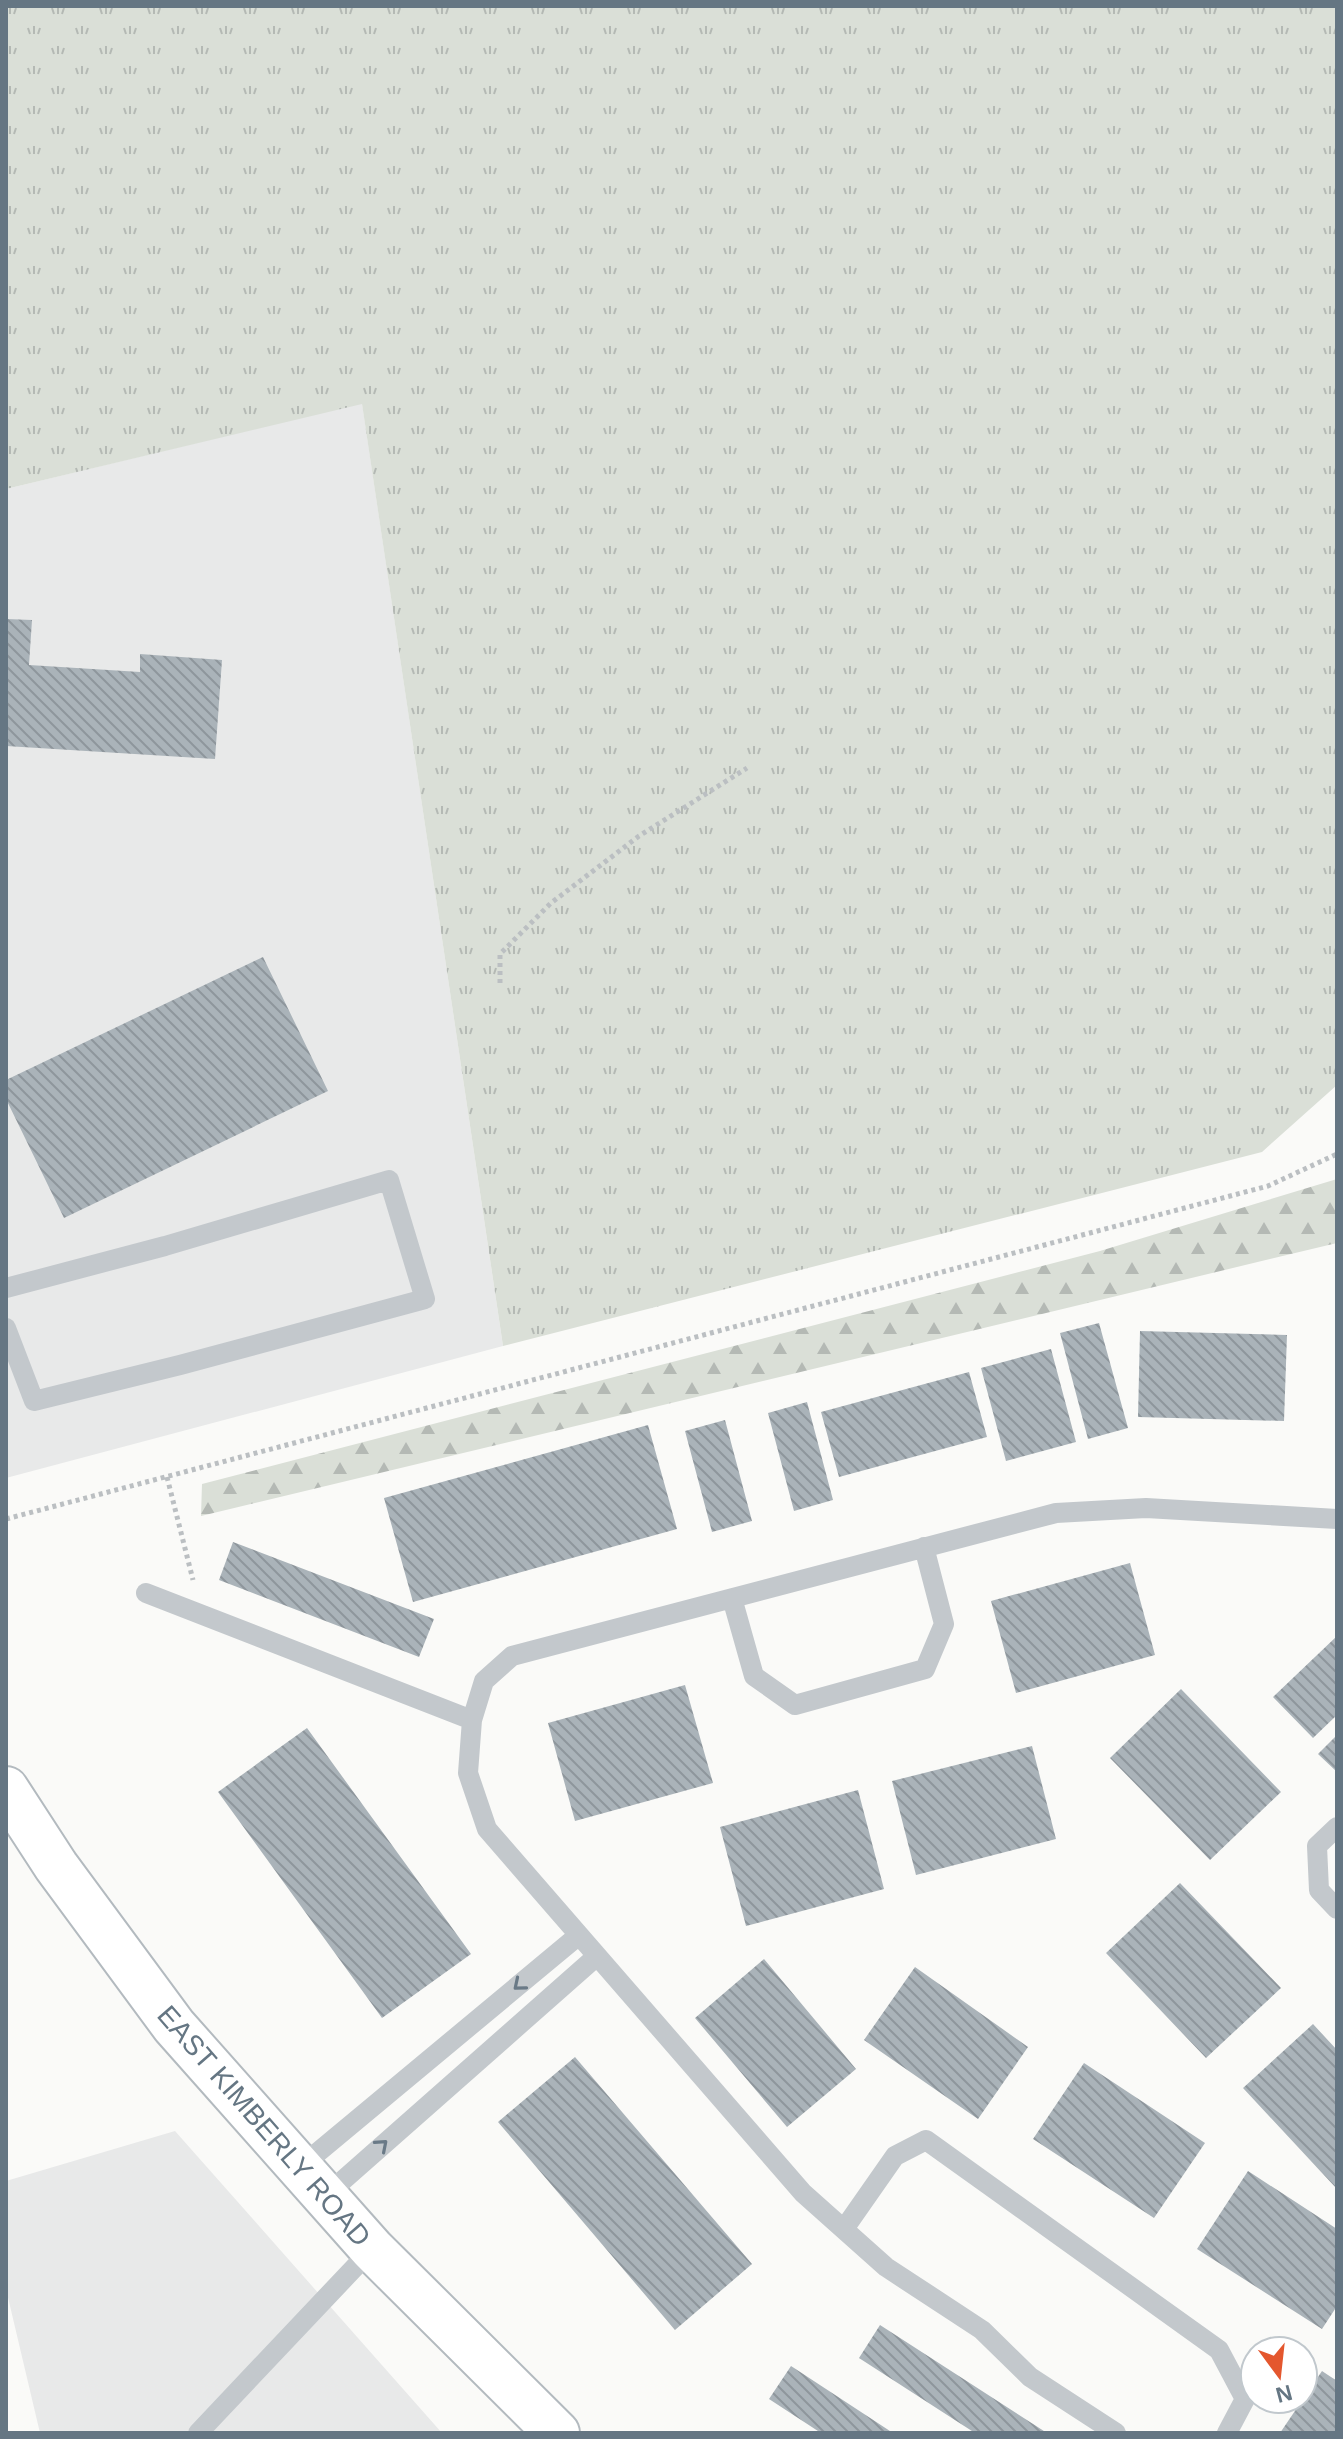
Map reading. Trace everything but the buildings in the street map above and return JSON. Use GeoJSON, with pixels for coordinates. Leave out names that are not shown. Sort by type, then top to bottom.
{"type":"FeatureCollection","features":[{"type":"Feature","properties":{"kind":"main road","name":"EAST KIMBERLY ROAD"},"geometry":{"type":"LineString","coordinates":[[6,1789],[56,1866],[174,2026],[372,2249],[557,2433]]}},
{"type":"Feature","properties":{"kind":"lane"},"geometry":{"type":"LineString","coordinates":[[6,1288],[165,1246],[389,1180],[425,1299],[34,1401],[6,1328]]}},
{"type":"Feature","properties":{"kind":"lane"},"geometry":{"type":"LineString","coordinates":[[1116,2433],[1030,2377],[982,2330],[886,2267],[803,2193],[487,1829],[468,1773],[472,1720],[484,1681],[512,1656],[1056,1513],[1146,1508],[1337,1519]]}},
{"type":"Feature","properties":{"kind":"lane"},"geometry":{"type":"LineString","coordinates":[[732,1598],[754,1676],[795,1705],[925,1669],[944,1624],[924,1547]]}},
{"type":"Feature","properties":{"kind":"lane"},"geometry":{"type":"LineString","coordinates":[[146,1593],[472,1720]]}},
{"type":"Feature","properties":{"kind":"lane"},"geometry":{"type":"LineString","coordinates":[[1337,1827],[1317,1846],[1319,1890],[1337,1909]]}},
{"type":"Feature","properties":{"kind":"lane"},"geometry":{"type":"LineString","coordinates":[[312,2182],[579,1935]]}},
{"type":"Feature","properties":{"kind":"lane"},"geometry":{"type":"LineString","coordinates":[[312,2182],[597,1956]]}},
{"type":"Feature","properties":{"kind":"lane"},"geometry":{"type":"LineString","coordinates":[[844,2229],[895,2156],[926,2140],[1219,2350],[1245,2399],[1227,2433]]}},
{"type":"Feature","properties":{"kind":"lane"},"geometry":{"type":"LineString","coordinates":[[198,2433],[372,2249]]}},
{"type":"Feature","properties":{"kind":"path"},"geometry":{"type":"LineString","coordinates":[[500,983],[500,954],[551,903],[639,836],[747,768]]}},
{"type":"Feature","properties":{"kind":"path"},"geometry":{"type":"LineString","coordinates":[[6,1519],[1268,1186],[1337,1154]]}},
{"type":"Feature","properties":{"kind":"path"},"geometry":{"type":"LineString","coordinates":[[167,1477],[201,1614]]}},
{"type":"Feature","properties":{"kind":"shaded area"},"geometry":{"type":"Polygon","coordinates":[[[362,403],[503,1346],[6,1478],[6,489],[362,403]]]}},
{"type":"Feature","properties":{"kind":"shaded area"},"geometry":{"type":"Polygon","coordinates":[[[175,2131],[442,2433],[40,2433],[6,2289],[6,2181],[175,2131]]]}},
{"type":"Feature","properties":{"kind":"green space"},"geometry":{"type":"Polygon","coordinates":[[[6,6],[1337,6],[1337,1085],[1262,1152],[503,1346],[362,404],[6,489],[6,6]]]}},
{"type":"Feature","properties":{"kind":"green space"},"geometry":{"type":"Polygon","coordinates":[[[1337,1179],[1337,1243],[201,1516],[202,1484],[1100,1251],[1337,1179]]]}}]}
